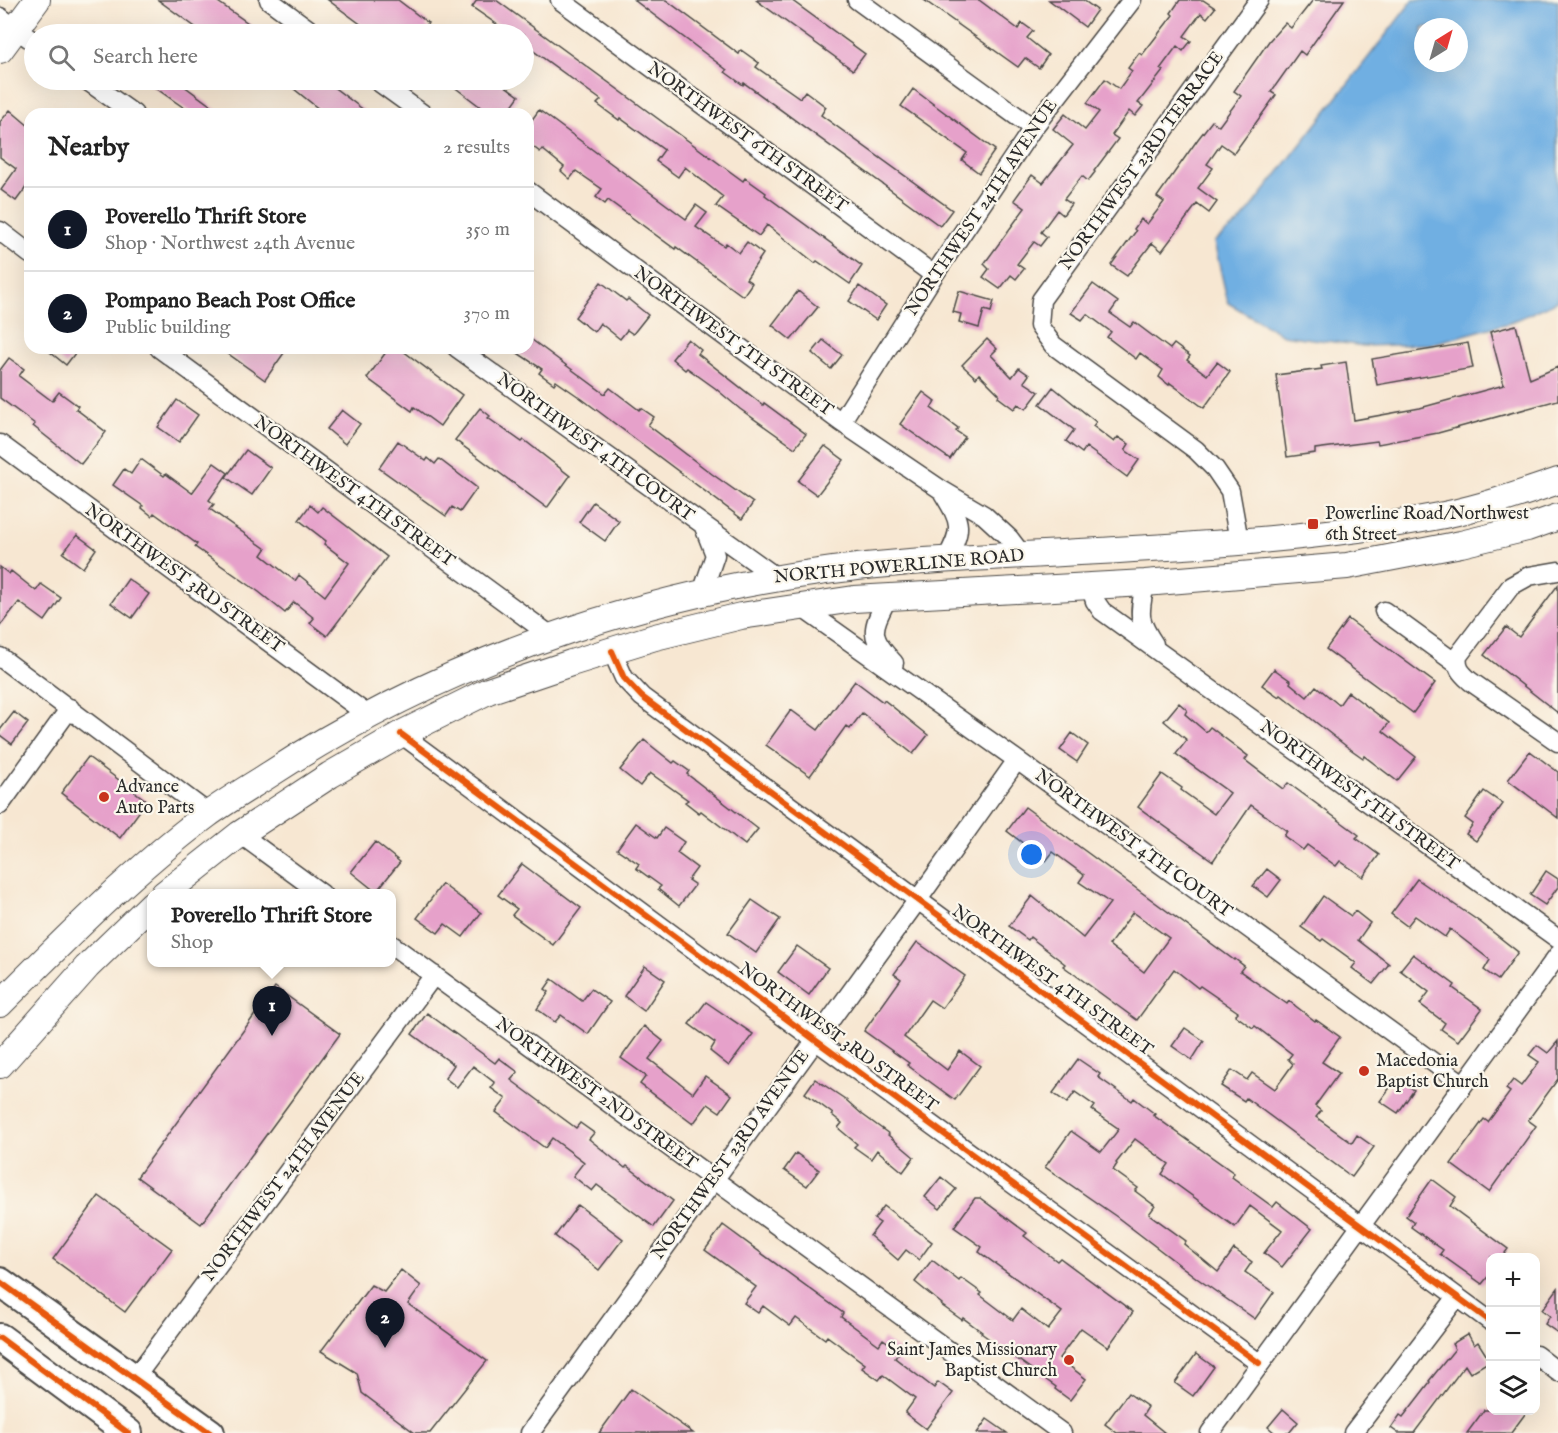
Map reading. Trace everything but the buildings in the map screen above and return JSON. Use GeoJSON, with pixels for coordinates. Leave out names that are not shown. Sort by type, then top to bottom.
{"type":"FeatureCollection","features":[{"type":"Feature","properties":{"kind":"main road"},"geometry":{"type":"LineString","coordinates":[[0,51],[37,0]]}},
{"type":"Feature","properties":{"kind":"main road","name":"NORTH POWERLINE ROAD"},"geometry":{"type":"LineString","coordinates":[[0,1004],[135,873],[209,814],[291,760],[368,715],[449,676],[550,635],[662,602],[776,578],[842,568],[1347,532],[1448,514],[1558,481]]}},
{"type":"Feature","properties":{"kind":"main road","name":"NORTH POWERLINE ROAD"},"geometry":{"type":"LineString","coordinates":[[170,889],[240,834],[330,775],[401,734],[488,691],[655,637],[741,616],[854,599],[1145,583],[1347,566],[1461,544],[1527,528],[1558,517]]}},
{"type":"Feature","properties":{"kind":"main road"},"geometry":{"type":"LineString","coordinates":[[1090,585],[1109,565],[1138,548]]}},
{"type":"Feature","properties":{"kind":"main road"},"geometry":{"type":"LineString","coordinates":[[974,592],[1002,576],[1022,555]]}},
{"type":"Feature","properties":{"kind":"main road"},"geometry":{"type":"LineString","coordinates":[[612,651],[642,615],[662,602]]}},
{"type":"Feature","properties":{"kind":"main road"},"geometry":{"type":"LineString","coordinates":[[401,734],[414,717],[428,706],[511,669],[550,635]]}},
{"type":"Feature","properties":{"kind":"main road"},"geometry":{"type":"LineString","coordinates":[[240,834],[262,796],[291,760]]}},
{"type":"Feature","properties":{"kind":"main road"},"geometry":{"type":"LineString","coordinates":[[0,1065],[87,967],[147,909]]}},
{"type":"Feature","properties":{"kind":"main road"},"geometry":{"type":"LineString","coordinates":[[0,1282],[210,1433]]}},
{"type":"Feature","properties":{"kind":"main road"},"geometry":{"type":"LineString","coordinates":[[0,1338],[128,1433]]}},
{"type":"Feature","properties":{"kind":"street"},"geometry":{"type":"LineString","coordinates":[[268,0],[301,24]]}},
{"type":"Feature","properties":{"kind":"street","name":"NORTHWEST 6TH STREET"},"geometry":{"type":"LineString","coordinates":[[560,0],[934,275]]}},
{"type":"Feature","properties":{"kind":"street"},"geometry":{"type":"LineString","coordinates":[[857,0],[1033,128]]}},
{"type":"Feature","properties":{"kind":"street","name":"NORTHWEST 24TH AVENUE"},"geometry":{"type":"LineString","coordinates":[[841,422],[934,275],[1033,128],[1132,0]]}},
{"type":"Feature","properties":{"kind":"street","name":"NORTHWEST 23RD TERRACE"},"geometry":{"type":"LineString","coordinates":[[1239,541],[1230,490],[1215,469],[1196,450],[1053,345],[1039,326],[1041,300],[1259,0]]}},
{"type":"Feature","properties":{"kind":"street"},"geometry":{"type":"LineString","coordinates":[[100,90],[126,108]]}},
{"type":"Feature","properties":{"kind":"street"},"geometry":{"type":"LineString","coordinates":[[390,90],[415,108]]}},
{"type":"Feature","properties":{"kind":"street","name":"NORTHWEST 5TH STREET"},"geometry":{"type":"LineString","coordinates":[[534,195],[841,422],[940,489],[984,515],[1010,538],[1022,555]]}},
{"type":"Feature","properties":{"kind":"street"},"geometry":{"type":"LineString","coordinates":[[0,231],[24,249]]}},
{"type":"Feature","properties":{"kind":"street","name":"NORTHWEST 4TH STREET"},"geometry":{"type":"LineString","coordinates":[[167,354],[550,635]]}},
{"type":"Feature","properties":{"kind":"street","name":"NORTHWEST 4TH COURT"},"geometry":{"type":"LineString","coordinates":[[465,354],[776,578]]}},
{"type":"Feature","properties":{"kind":"street","name":"NORTHWEST 3RD STREET"},"geometry":{"type":"LineString","coordinates":[[0,444],[368,715]]}},
{"type":"Feature","properties":{"kind":"street","name":"NORTHWEST 5TH STREET"},"geometry":{"type":"LineString","coordinates":[[940,489],[957,516],[959,532],[946,560]]}},
{"type":"Feature","properties":{"kind":"street","name":"NORTHWEST 4TH COURT"},"geometry":{"type":"LineString","coordinates":[[702,593],[715,555],[704,527]]}},
{"type":"Feature","properties":{"kind":"street"},"geometry":{"type":"LineString","coordinates":[[1457,664],[1458,656],[1510,586],[1528,576],[1558,572]]}},
{"type":"Feature","properties":{"kind":"street","name":"NORTHWEST 5TH STREET"},"geometry":{"type":"LineString","coordinates":[[1145,583],[1141,625],[1160,653]]}},
{"type":"Feature","properties":{"kind":"street","name":"NORTHWEST 5TH STREET"},"geometry":{"type":"LineString","coordinates":[[1090,585],[1095,601],[1102,611],[1558,939]]}},
{"type":"Feature","properties":{"kind":"street"},"geometry":{"type":"LineString","coordinates":[[888,597],[876,621],[874,634],[879,647],[895,664],[906,682]]}},
{"type":"Feature","properties":{"kind":"street","name":"NORTHWEST 4TH COURT"},"geometry":{"type":"LineString","coordinates":[[801,608],[1017,760],[1463,1084]]}},
{"type":"Feature","properties":{"kind":"street"},"geometry":{"type":"LineString","coordinates":[[1384,611],[1457,664],[1462,674],[1470,681],[1558,742]]}},
{"type":"Feature","properties":{"kind":"street","name":"NORTHWEST 4TH STREET"},"geometry":{"type":"LineString","coordinates":[[612,651],[624,678],[642,697],[1486,1318]]}},
{"type":"Feature","properties":{"kind":"street"},"geometry":{"type":"LineString","coordinates":[[0,657],[209,814]]}},
{"type":"Feature","properties":{"kind":"street"},"geometry":{"type":"LineString","coordinates":[[0,805],[70,708]]}},
{"type":"Feature","properties":{"kind":"street","name":"NORTHWEST 3RD STREET"},"geometry":{"type":"LineString","coordinates":[[401,734],[815,1040],[1259,1363]]}},
{"type":"Feature","properties":{"kind":"street","name":"NORTHWEST 23RD AVENUE"},"geometry":{"type":"LineString","coordinates":[[530,1433],[1017,760]]}},
{"type":"Feature","properties":{"kind":"street"},"geometry":{"type":"LineString","coordinates":[[240,834],[315,889]]}},
{"type":"Feature","properties":{"kind":"street","name":"NORTHWEST 2ND STREET"},"geometry":{"type":"LineString","coordinates":[[396,948],[1062,1433]]}},
{"type":"Feature","properties":{"kind":"street"},"geometry":{"type":"LineString","coordinates":[[1210,1433],[1558,956]]}},
{"type":"Feature","properties":{"kind":"street","name":"NORTHWEST 24TH AVENUE"},"geometry":{"type":"LineString","coordinates":[[134,1379],[434,975]]}},
{"type":"Feature","properties":{"kind":"street"},"geometry":{"type":"LineString","coordinates":[[1353,1433],[1457,1297]]}},
{"type":"Feature","properties":{"kind":"street"},"geometry":{"type":"LineString","coordinates":[[1540,1358],[1558,1372]]}},
{"type":"Feature","properties":{"kind":"water"},"geometry":{"type":"Polygon","coordinates":[[[1413,0],[1558,0],[1558,301],[1512,322],[1431,344],[1364,346],[1283,335],[1228,303],[1214,242],[1241,221],[1413,0]]]}},
{"type":"Feature","properties":{"kind":"cycle path"},"geometry":{"type":"LineString","coordinates":[[612,651],[624,678],[642,697],[1486,1318]]}},
{"type":"Feature","properties":{"kind":"cycle path"},"geometry":{"type":"LineString","coordinates":[[401,734],[815,1040],[1259,1363]]}},
{"type":"Feature","properties":{"kind":"cycle path"},"geometry":{"type":"LineString","coordinates":[[0,1282],[210,1433]]}},
{"type":"Feature","properties":{"kind":"cycle path"},"geometry":{"type":"LineString","coordinates":[[0,1338],[128,1433]]}},
{"type":"Feature","properties":{"kind":"place","name":"Powerline Road/Northwest 6th Street"},"geometry":{"type":"Point","coordinates":[1313,524]}},
{"type":"Feature","properties":{"kind":"place","name":"Advance Auto Parts"},"geometry":{"type":"Point","coordinates":[104,797]}},
{"type":"Feature","properties":{"kind":"place","name":"Poverello Thrift Store"},"geometry":{"type":"Point","coordinates":[272,1036]}},
{"type":"Feature","properties":{"kind":"place","name":"Macedonia Baptist Church"},"geometry":{"type":"Point","coordinates":[1364,1071]}},
{"type":"Feature","properties":{"kind":"place","name":"Pompano Beach Post Office"},"geometry":{"type":"Point","coordinates":[385,1348]}},
{"type":"Feature","properties":{"kind":"place","name":"Saint James Missionary Baptist Church"},"geometry":{"type":"Point","coordinates":[1069,1360]}}]}
